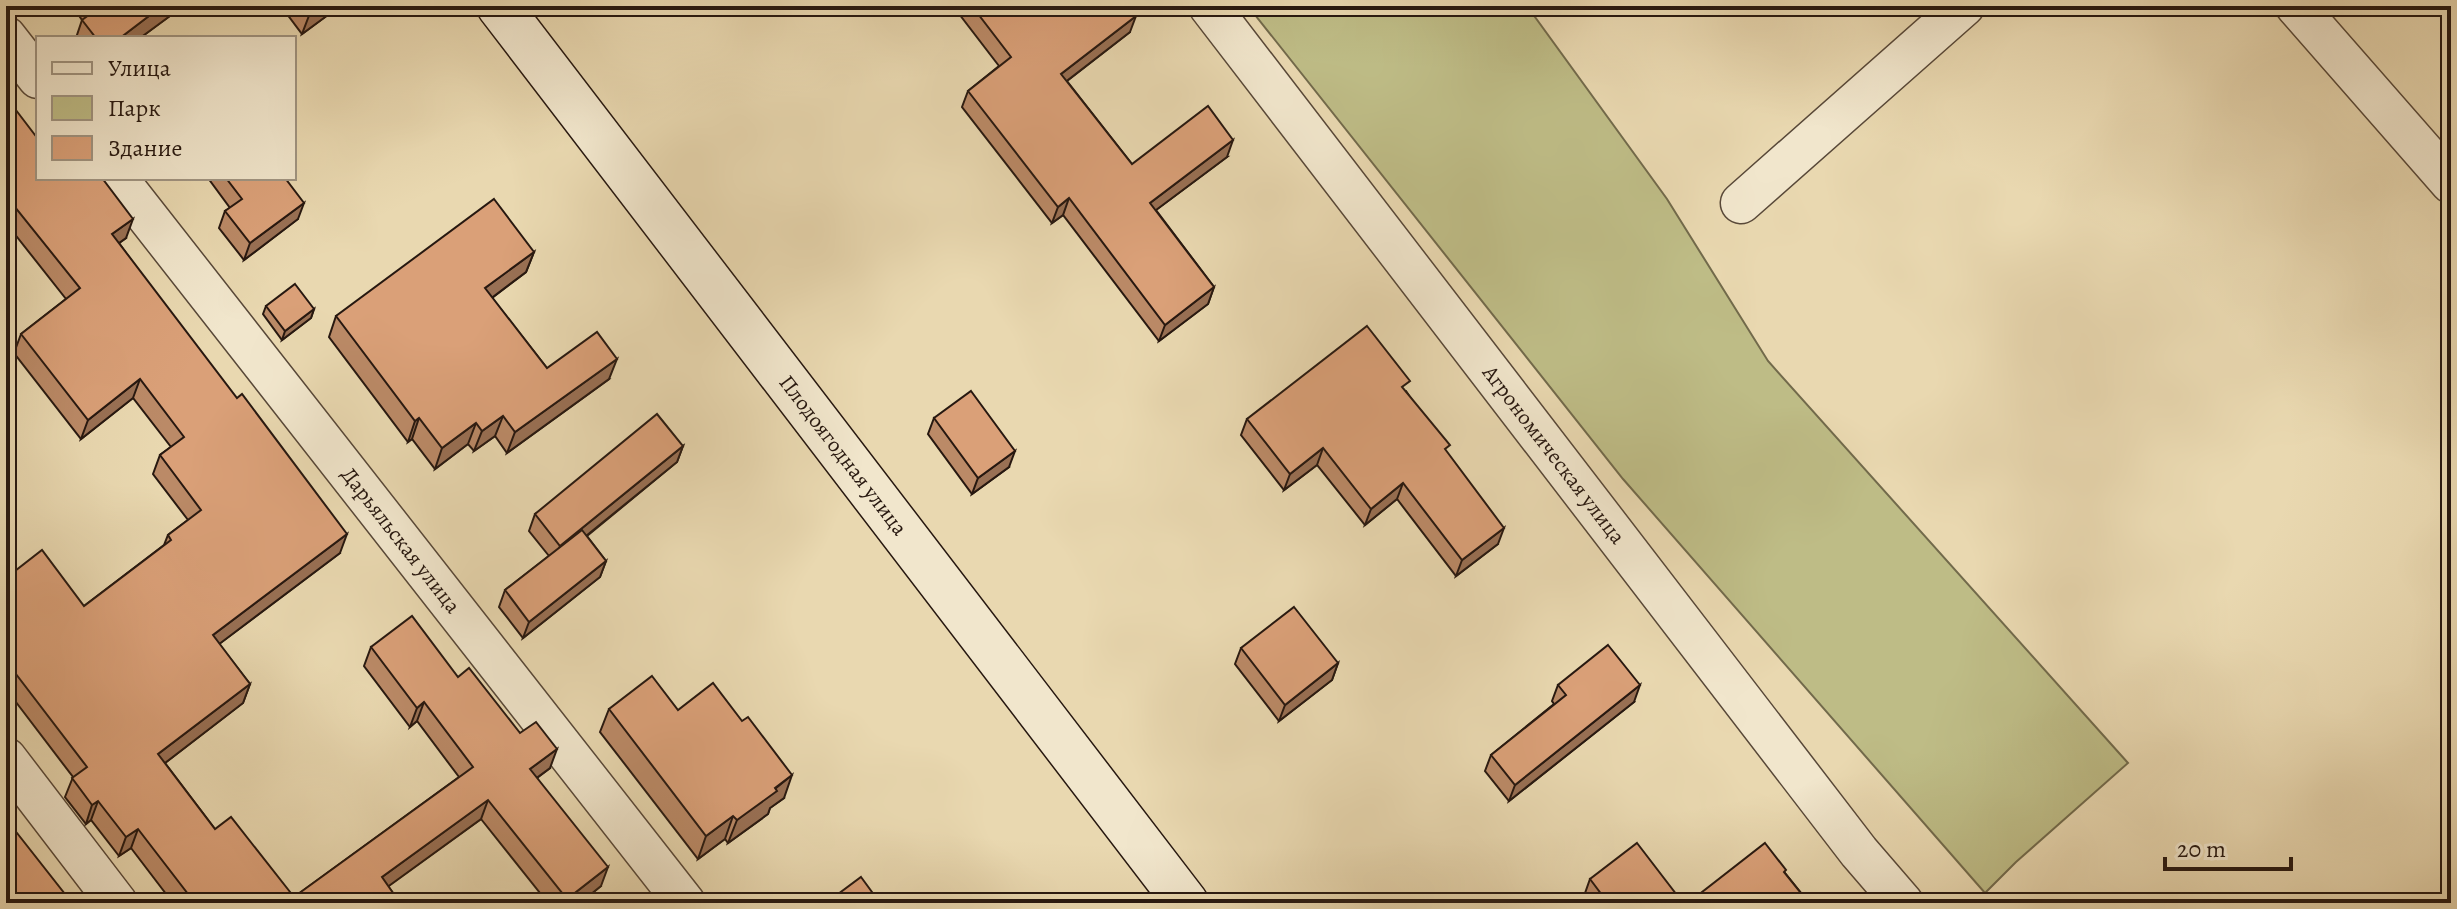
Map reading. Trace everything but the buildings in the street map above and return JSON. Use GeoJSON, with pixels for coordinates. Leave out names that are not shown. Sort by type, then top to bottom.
{"type":"FeatureCollection","features":[{"type":"Feature","properties":{"kind":"street","name":"Плодоягодная улица"},"geometry":{"type":"LineString","coordinates":[[499,6],[1186,903]]}},
{"type":"Feature","properties":{"kind":"street","name":"Агрономическая улица"},"geometry":{"type":"LineString","coordinates":[[1209,6],[1859,852],[1903,903]]}},
{"type":"Feature","properties":{"kind":"street"},"geometry":{"type":"LineString","coordinates":[[1741,203],[1964,6]]}},
{"type":"Feature","properties":{"kind":"street"},"geometry":{"type":"LineString","coordinates":[[2296,6],[2451,183]]}},
{"type":"Feature","properties":{"kind":"street"},"geometry":{"type":"LineString","coordinates":[[6,37],[36,75]]}},
{"type":"Feature","properties":{"kind":"street","name":"Дарьяльская улица"},"geometry":{"type":"LineString","coordinates":[[119,180],[685,903]]}},
{"type":"Feature","properties":{"kind":"street"},"geometry":{"type":"LineString","coordinates":[[6,758],[117,903]]}},
{"type":"Feature","properties":{"kind":"green space"},"geometry":{"type":"Polygon","coordinates":[[[1248,6],[1527,6],[1667,199],[1768,361],[2128,763],[1985,893],[1623,479],[1248,6]]]}}]}
